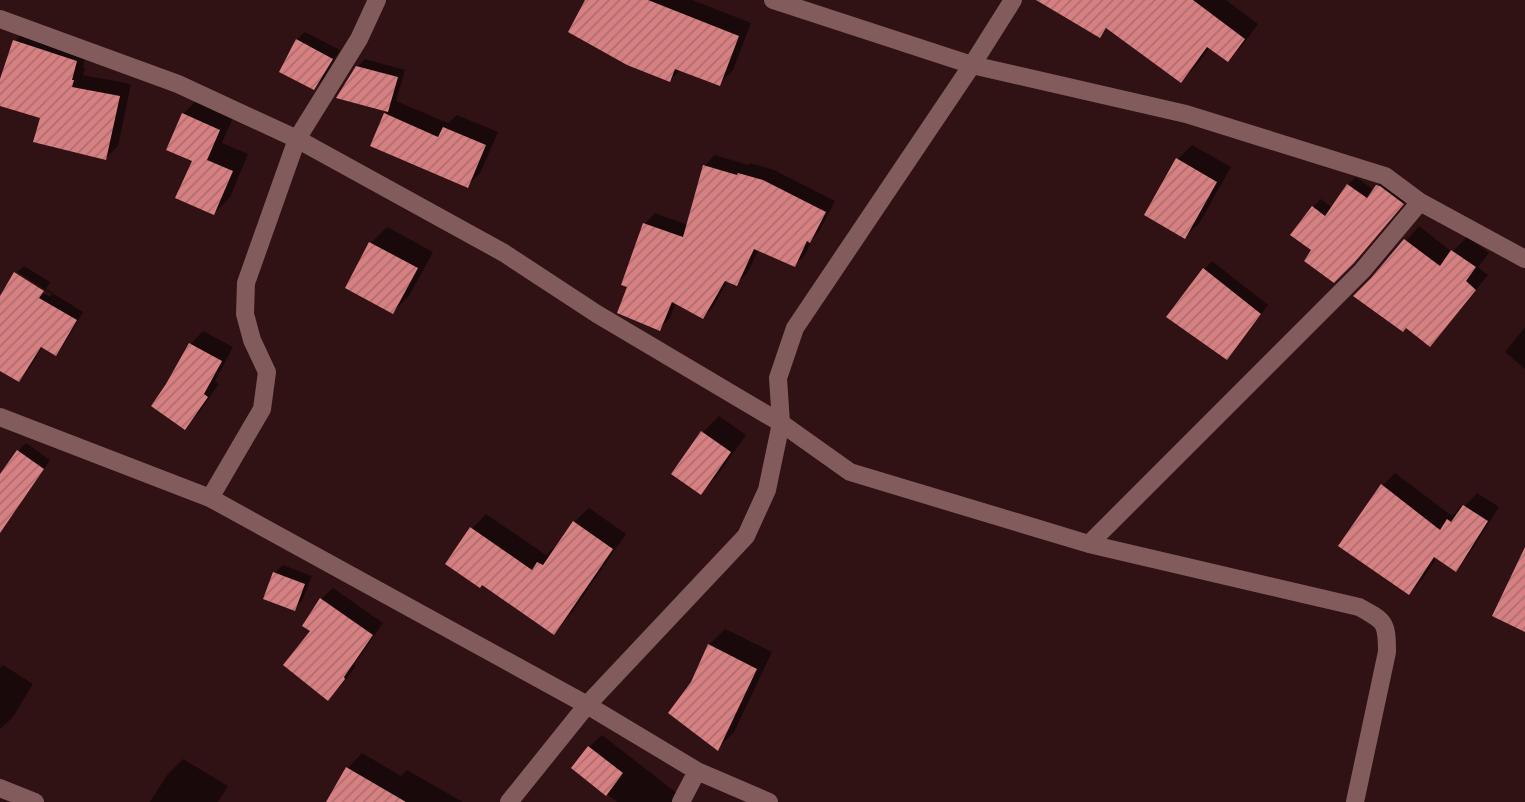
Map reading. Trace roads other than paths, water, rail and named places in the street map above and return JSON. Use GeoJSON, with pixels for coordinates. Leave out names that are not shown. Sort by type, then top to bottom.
{"type":"FeatureCollection","features":[{"type":"Feature","properties":{"kind":"street"},"geometry":{"type":"LineString","coordinates":[[209,498],[262,409],[267,372],[252,340],[245,314],[246,283],[298,139],[359,39],[377,0]]}},
{"type":"Feature","properties":{"kind":"street"},"geometry":{"type":"LineString","coordinates":[[773,0],[972,65],[1186,114],[1385,176],[1420,202],[1525,259]]}},
{"type":"Feature","properties":{"kind":"street"},"geometry":{"type":"LineString","coordinates":[[509,802],[587,705],[746,536],[767,490],[780,422],[778,378],[795,328],[1013,0]]}},
{"type":"Feature","properties":{"kind":"street"},"geometry":{"type":"LineString","coordinates":[[0,19],[178,84],[298,139],[504,253],[597,314],[780,422],[850,471],[1089,544],[1359,607],[1379,618],[1387,630],[1387,652],[1355,802]]}},
{"type":"Feature","properties":{"kind":"street"},"geometry":{"type":"LineString","coordinates":[[1089,544],[1362,271],[1420,202]]}},
{"type":"Feature","properties":{"kind":"street"},"geometry":{"type":"LineString","coordinates":[[0,416],[209,498],[587,705],[697,771],[769,802]]}},
{"type":"Feature","properties":{"kind":"street"},"geometry":{"type":"LineString","coordinates":[[681,802],[697,771]]}},
{"type":"Feature","properties":{"kind":"street"},"geometry":{"type":"LineString","coordinates":[[0,788],[35,802]]}}]}
